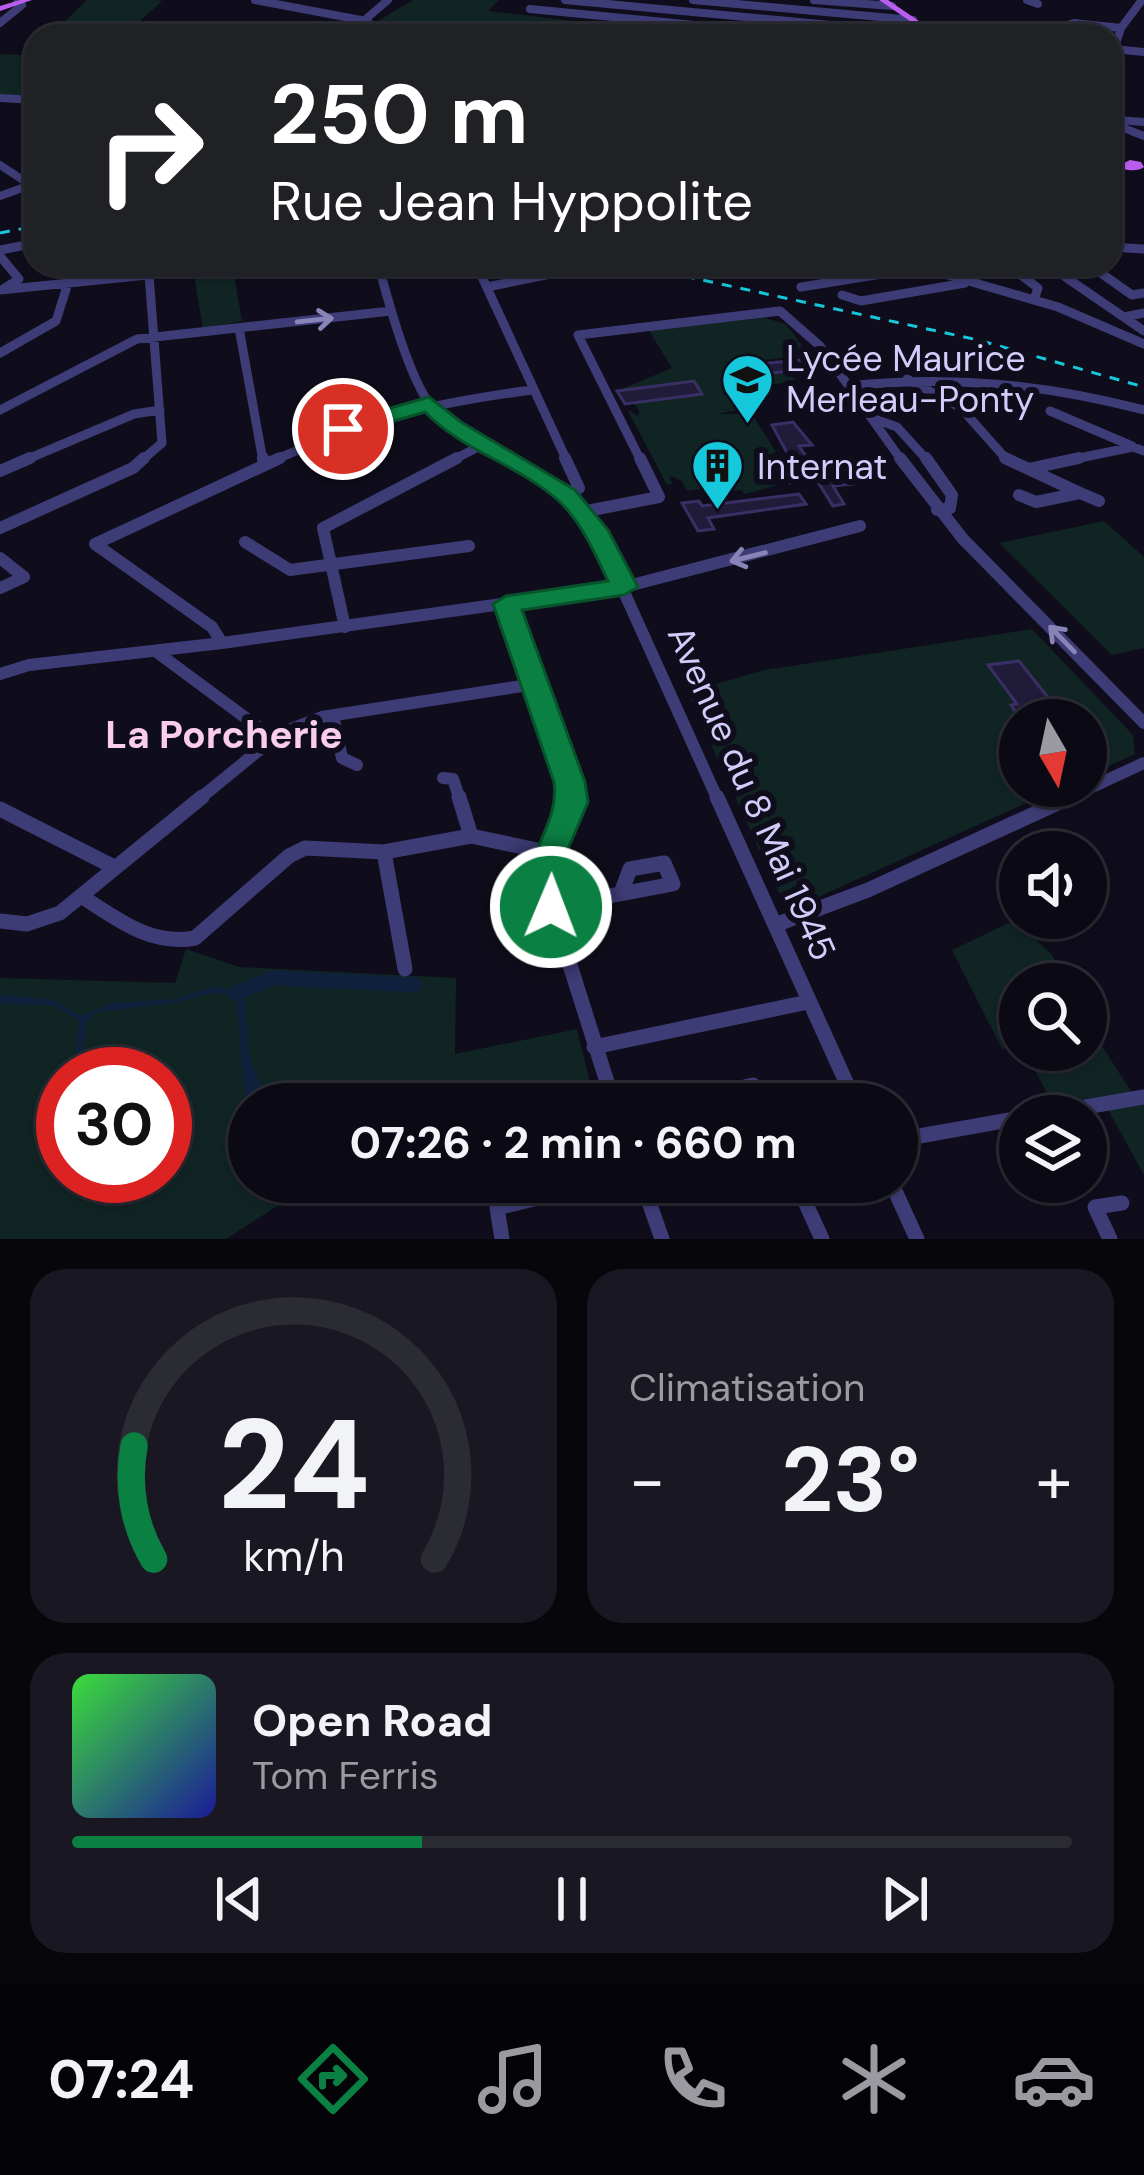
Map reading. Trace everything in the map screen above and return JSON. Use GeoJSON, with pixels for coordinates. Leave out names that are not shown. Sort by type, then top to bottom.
{"type":"FeatureCollection","features":[{"type":"Feature","properties":{"kind":"main road"},"geometry":{"type":"LineString","coordinates":[[0,9],[22,2]]}},
{"type":"Feature","properties":{"kind":"main road"},"geometry":{"type":"LineString","coordinates":[[887,3],[919,24]]}},
{"type":"Feature","properties":{"kind":"street"},"geometry":{"type":"LineString","coordinates":[[255,0],[365,19],[369,24]]}},
{"type":"Feature","properties":{"kind":"street"},"geometry":{"type":"LineString","coordinates":[[365,19],[388,0]]}},
{"type":"Feature","properties":{"kind":"street"},"geometry":{"type":"LineString","coordinates":[[539,0],[530,9],[678,24]]}},
{"type":"Feature","properties":{"kind":"street"},"geometry":{"type":"LineString","coordinates":[[565,0],[817,24]]}},
{"type":"Feature","properties":{"kind":"street"},"geometry":{"type":"LineString","coordinates":[[652,24],[673,0]]}},
{"type":"Feature","properties":{"kind":"street"},"geometry":{"type":"LineString","coordinates":[[693,0],[913,20]]}},
{"type":"Feature","properties":{"kind":"street"},"geometry":{"type":"LineString","coordinates":[[763,24],[784,0]]}},
{"type":"Feature","properties":{"kind":"street"},"geometry":{"type":"LineString","coordinates":[[814,0],[887,3]]}},
{"type":"Feature","properties":{"kind":"street"},"geometry":{"type":"LineString","coordinates":[[1027,0],[1038,4]]}},
{"type":"Feature","properties":{"kind":"street"},"geometry":{"type":"LineString","coordinates":[[1122,27],[1142,0]]}},
{"type":"Feature","properties":{"kind":"street"},"geometry":{"type":"LineString","coordinates":[[0,23],[22,2]]}},
{"type":"Feature","properties":{"kind":"street"},"geometry":{"type":"LineString","coordinates":[[0,253],[19,278],[1,290]]}},
{"type":"Feature","properties":{"kind":"street"},"geometry":{"type":"LineString","coordinates":[[1,290],[139,276]]}},
{"type":"Feature","properties":{"kind":"street"},"geometry":{"type":"LineString","coordinates":[[0,528],[149,459],[162,443],[149,276]]}},
{"type":"Feature","properties":{"kind":"street"},"geometry":{"type":"LineString","coordinates":[[381,276],[429,404]]}},
{"type":"Feature","properties":{"kind":"street"},"geometry":{"type":"LineString","coordinates":[[482,276],[578,488],[566,495]]}},
{"type":"Feature","properties":{"kind":"street"},"geometry":{"type":"LineString","coordinates":[[487,287],[541,276]]}},
{"type":"Feature","properties":{"kind":"street"},"geometry":{"type":"LineString","coordinates":[[790,276],[799,290],[878,276]]}},
{"type":"Feature","properties":{"kind":"street"},"geometry":{"type":"LineString","coordinates":[[954,276],[1034,300],[1144,344]]}},
{"type":"Feature","properties":{"kind":"street"},"geometry":{"type":"LineString","coordinates":[[1023,276],[1040,293],[1034,300]]}},
{"type":"Feature","properties":{"kind":"street"},"geometry":{"type":"LineString","coordinates":[[1031,282],[1048,276]]}},
{"type":"Feature","properties":{"kind":"street"},"geometry":{"type":"LineString","coordinates":[[1072,276],[1144,332]]}},
{"type":"Feature","properties":{"kind":"street"},"geometry":{"type":"LineString","coordinates":[[1108,276],[1138,294]]}},
{"type":"Feature","properties":{"kind":"street"},"geometry":{"type":"LineString","coordinates":[[842,296],[861,301],[974,281]]}},
{"type":"Feature","properties":{"kind":"street"},"geometry":{"type":"LineString","coordinates":[[0,353],[60,320],[67,309],[68,283]]}},
{"type":"Feature","properties":{"kind":"street"},"geometry":{"type":"LineString","coordinates":[[582,512],[659,497],[578,335],[783,307],[848,386],[937,510],[1144,723]]}},
{"type":"Feature","properties":{"kind":"street"},"geometry":{"type":"LineString","coordinates":[[0,410],[109,350],[154,337],[391,311]]}},
{"type":"Feature","properties":{"kind":"street"},"geometry":{"type":"LineString","coordinates":[[1124,317],[1144,313]]}},
{"type":"Feature","properties":{"kind":"street"},"geometry":{"type":"LineString","coordinates":[[239,328],[264,465]]}},
{"type":"Feature","properties":{"kind":"street"},"geometry":{"type":"LineString","coordinates":[[848,386],[958,376],[1021,382],[1144,410]]}},
{"type":"Feature","properties":{"kind":"street"},"geometry":{"type":"LineString","coordinates":[[905,379],[956,404],[1004,459],[1099,501]]}},
{"type":"Feature","properties":{"kind":"street"},"geometry":{"type":"LineString","coordinates":[[222,643],[212,627],[95,544],[343,429],[429,404],[532,390]]}},
{"type":"Feature","properties":{"kind":"street","name":"Avenue du 8 Mai 1945"},"geometry":{"type":"LineString","coordinates":[[429,404],[453,427],[566,495],[582,512],[624,587],[846,1083]]}},
{"type":"Feature","properties":{"kind":"street"},"geometry":{"type":"LineString","coordinates":[[0,471],[134,414],[160,410]]}},
{"type":"Feature","properties":{"kind":"street"},"geometry":{"type":"LineString","coordinates":[[1050,411],[1138,449]]}},
{"type":"Feature","properties":{"kind":"street"},"geometry":{"type":"LineString","coordinates":[[872,418],[883,418],[901,429],[952,495],[950,508],[937,510]]}},
{"type":"Feature","properties":{"kind":"street"},"geometry":{"type":"LineString","coordinates":[[344,627],[322,531],[326,525],[484,444]]}},
{"type":"Feature","properties":{"kind":"street"},"geometry":{"type":"LineString","coordinates":[[1025,470],[1138,449]]}},
{"type":"Feature","properties":{"kind":"street"},"geometry":{"type":"LineString","coordinates":[[1019,495],[1036,502],[1080,493]]}},
{"type":"Feature","properties":{"kind":"street"},"geometry":{"type":"LineString","coordinates":[[0,674],[29,664],[157,652],[624,587],[860,526]]}},
{"type":"Feature","properties":{"kind":"street"},"geometry":{"type":"LineString","coordinates":[[245,542],[283,568],[469,546]]}},
{"type":"Feature","properties":{"kind":"street"},"geometry":{"type":"LineString","coordinates":[[0,558],[24,577],[0,588]]}},
{"type":"Feature","properties":{"kind":"street"},"geometry":{"type":"LineString","coordinates":[[506,604],[572,802],[544,868],[551,907],[607,1083]]}},
{"type":"Feature","properties":{"kind":"street"},"geometry":{"type":"LineString","coordinates":[[157,652],[273,739]]}},
{"type":"Feature","properties":{"kind":"street"},"geometry":{"type":"LineString","coordinates":[[0,921],[40,922],[81,896],[273,739],[333,716],[535,684]]}},
{"type":"Feature","properties":{"kind":"street"},"geometry":{"type":"LineString","coordinates":[[333,716],[342,758],[357,765]]}},
{"type":"Feature","properties":{"kind":"street"},"geometry":{"type":"LineString","coordinates":[[775,926],[868,890],[1144,763]]}},
{"type":"Feature","properties":{"kind":"street"},"geometry":{"type":"LineString","coordinates":[[443,778],[453,779],[471,836]]}},
{"type":"Feature","properties":{"kind":"street"},"geometry":{"type":"LineString","coordinates":[[0,809],[114,867]]}},
{"type":"Feature","properties":{"kind":"street"},"geometry":{"type":"LineString","coordinates":[[81,896],[158,940],[177,942],[195,938],[289,856],[305,848],[384,852],[471,836],[551,853]]}},
{"type":"Feature","properties":{"kind":"street"},"geometry":{"type":"LineString","coordinates":[[384,852],[405,969]]}},
{"type":"Feature","properties":{"kind":"street"},"geometry":{"type":"LineString","coordinates":[[551,907],[621,893]]}},
{"type":"Feature","properties":{"kind":"street"},"geometry":{"type":"LineString","coordinates":[[594,1047],[808,1002]]}},
{"type":"Feature","properties":{"kind":"street"},"geometry":{"type":"LineString","coordinates":[[1107,1103],[1144,1097]]}},
{"type":"Feature","properties":{"kind":"street"},"geometry":{"type":"LineString","coordinates":[[918,1136],[999,1122]]}},
{"type":"Feature","properties":{"kind":"street"},"geometry":{"type":"LineString","coordinates":[[502,1239],[497,1208],[517,1203]]}},
{"type":"Feature","properties":{"kind":"street"},"geometry":{"type":"LineString","coordinates":[[649,1203],[662,1239]]}},
{"type":"Feature","properties":{"kind":"street"},"geometry":{"type":"LineString","coordinates":[[806,1203],[822,1239]]}},
{"type":"Feature","properties":{"kind":"street"},"geometry":{"type":"LineString","coordinates":[[901,1203],[917,1239]]}},
{"type":"Feature","properties":{"kind":"street"},"geometry":{"type":"LineString","coordinates":[[1111,1239],[1096,1208],[1122,1203]]}},
{"type":"Feature","properties":{"kind":"green space"},"geometry":{"type":"Polygon","coordinates":[[[87,0],[162,1],[137,24],[62,24],[87,0]]]}},
{"type":"Feature","properties":{"kind":"green space"},"geometry":{"type":"Polygon","coordinates":[[[413,0],[499,0],[488,11],[599,24],[377,24],[413,0]]]}},
{"type":"Feature","properties":{"kind":"green space"},"geometry":{"type":"Polygon","coordinates":[[[24,53],[24,97],[0,96],[0,54],[24,53]]]}},
{"type":"Feature","properties":{"kind":"green space"},"geometry":{"type":"Polygon","coordinates":[[[194,276],[234,276],[242,321],[203,329],[194,276]]]}},
{"type":"Feature","properties":{"kind":"green space"},"geometry":{"type":"Polygon","coordinates":[[[765,318],[786,324],[809,355],[732,364],[741,378],[791,373],[795,381],[721,393],[730,396],[738,410],[717,414],[752,414],[776,452],[761,460],[775,486],[745,494],[741,490],[712,494],[708,488],[687,491],[682,481],[669,475],[672,484],[667,485],[627,409],[637,416],[640,412],[634,403],[701,393],[693,381],[617,391],[672,368],[648,329],[765,318]]]}},
{"type":"Feature","properties":{"kind":"green space"},"geometry":{"type":"Polygon","coordinates":[[[1104,521],[1144,557],[1144,648],[1112,655],[999,543],[1104,521]]]}},
{"type":"Feature","properties":{"kind":"green space"},"geometry":{"type":"Polygon","coordinates":[[[1032,629],[1099,699],[999,699],[999,807],[1018,807],[805,903],[779,893],[687,692],[765,670],[1032,629]]]}},
{"type":"Feature","properties":{"kind":"green space"},"geometry":{"type":"Polygon","coordinates":[[[1107,708],[1133,735],[1135,754],[1107,767],[1107,708]]]}},
{"type":"Feature","properties":{"kind":"green space"},"geometry":{"type":"Polygon","coordinates":[[[999,928],[999,939],[1035,939],[1057,963],[999,963],[999,1043],[952,950],[999,928]]]}},
{"type":"Feature","properties":{"kind":"green space"},"geometry":{"type":"Polygon","coordinates":[[[186,949],[239,967],[456,978],[455,1054],[577,1029],[590,1083],[228,1083],[228,1203],[282,1203],[226,1239],[0,1239],[0,978],[175,983],[186,949]]]}},
{"type":"Feature","properties":{"kind":"green space"},"geometry":{"type":"Polygon","coordinates":[[[1107,1054],[1139,1104],[1144,1104],[1144,1175],[1107,1108],[1107,1095],[1048,1095],[1035,1071],[1107,1071],[1107,1054]]]}},
{"type":"Feature","properties":{"kind":"water"},"geometry":{"type":"Polygon","coordinates":[[[213,987],[234,990],[244,999],[250,1059],[260,1083],[244,1083],[237,1004],[231,994],[97,1012],[85,1025],[84,1047],[76,1047],[79,1019],[53,1006],[0,1003],[0,995],[52,999],[81,1016],[112,1003],[175,999],[213,987]]]}},
{"type":"Feature","properties":{"kind":"building"},"geometry":{"type":"Polygon","coordinates":[[[808,359],[815,368],[746,376],[740,366],[808,359]]]}},
{"type":"Feature","properties":{"kind":"building"},"geometry":{"type":"Polygon","coordinates":[[[694,381],[702,394],[625,404],[617,391],[694,381]]]}},
{"type":"Feature","properties":{"kind":"building"},"geometry":{"type":"Polygon","coordinates":[[[793,422],[812,445],[799,446],[812,465],[837,462],[852,484],[833,486],[844,504],[833,506],[816,479],[790,483],[787,477],[777,478],[769,465],[792,462],[772,425],[793,422]]]}},
{"type":"Feature","properties":{"kind":"building","name":"Internat"},"geometry":{"type":"Polygon","coordinates":[[[799,494],[806,504],[708,518],[714,529],[698,531],[682,503],[699,501],[702,506],[799,494]]]}},
{"type":"Feature","properties":{"kind":"building"},"geometry":{"type":"Polygon","coordinates":[[[1019,661],[1049,699],[1013,699],[988,665],[1019,661]]]}},
{"type":"Feature","properties":{"kind":"waterway"},"geometry":{"type":"LineString","coordinates":[[236,993],[272,978],[414,985]]}},
{"type":"Feature","properties":{"kind":"waterway"},"geometry":{"type":"LineString","coordinates":[[239,1004],[247,1083]]}},
{"type":"Feature","properties":{"kind":"railway"},"geometry":{"type":"LineString","coordinates":[[0,233],[24,228]]}},
{"type":"Feature","properties":{"kind":"railway"},"geometry":{"type":"LineString","coordinates":[[684,276],[978,340],[1144,387]]}},
{"type":"Feature","properties":{"kind":"place","name":"Lycée Maurice Merleau-Ponty"},"geometry":{"type":"Point","coordinates":[747,425]}},
{"type":"Feature","properties":{"kind":"place","name":"Internat"},"geometry":{"type":"Point","coordinates":[718,512]}},
{"type":"Feature","properties":{"kind":"district","name":"La Porcherie"},"geometry":{"type":"Point","coordinates":[224,734]}},
{"type":"Feature","properties":{"kind":"route"},"geometry":{"type":"LineString","coordinates":[[343,429],[429,404],[453,427],[566,495],[596,530],[624,587],[506,604],[570,782],[572,802],[544,868],[551,907]]}}]}
